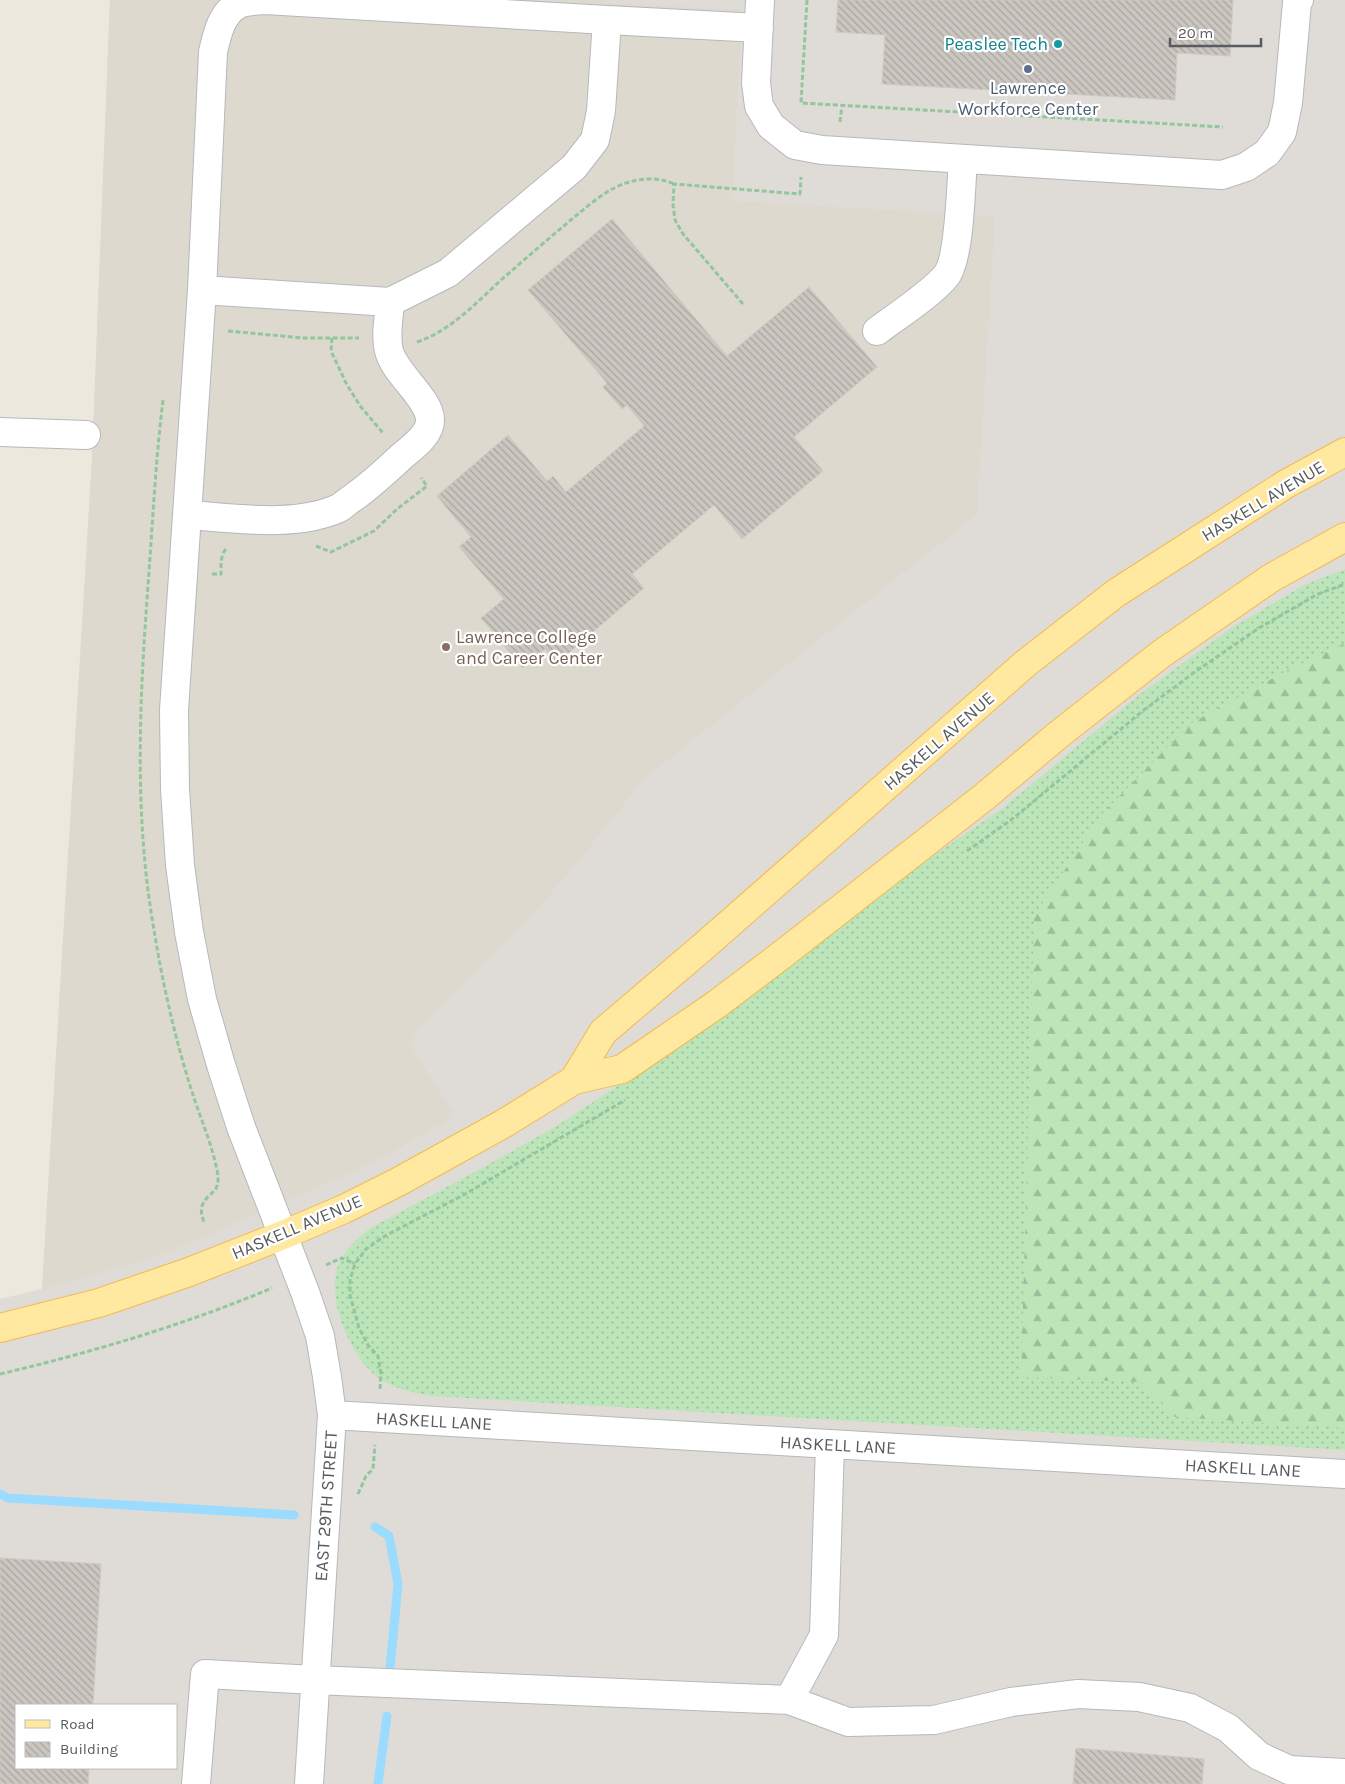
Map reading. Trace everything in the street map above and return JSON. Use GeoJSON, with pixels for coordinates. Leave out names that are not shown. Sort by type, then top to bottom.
{"type":"FeatureCollection","features":[{"type":"Feature","properties":{"kind":"main road","name":"HASKELL AVENUE"},"geometry":{"type":"LineString","coordinates":[[574,1080],[603,1032],[1026,664],[1116,592],[1286,484],[1345,452]]}},
{"type":"Feature","properties":{"kind":"main road","name":"HASKELL AVENUE"},"geometry":{"type":"LineString","coordinates":[[0,1328],[99,1302],[189,1272],[283,1235],[344,1209],[398,1182],[503,1124],[574,1080],[622,1069],[717,1004],[779,957],[977,803],[1058,735],[1161,654],[1271,578],[1345,537]]}},
{"type":"Feature","properties":{"kind":"street","name":"EAST 29TH STREET"},"geometry":{"type":"LineString","coordinates":[[309,1784],[332,1415],[328,1378],[320,1336],[299,1276],[241,1128],[202,999],[189,932],[181,875],[175,789],[174,710],[200,329],[214,52],[219,27],[228,14],[239,4],[264,0],[615,13],[759,28]]}},
{"type":"Feature","properties":{"kind":"street"},"geometry":{"type":"LineString","coordinates":[[760,0],[756,83],[759,106],[771,126],[795,145],[822,150],[1222,175],[1246,167],[1267,153],[1282,132],[1288,103],[1297,3],[1299,0]]}},
{"type":"Feature","properties":{"kind":"street"},"geometry":{"type":"LineString","coordinates":[[202,290],[390,302],[448,273],[574,167],[595,140],[615,13]]}},
{"type":"Feature","properties":{"kind":"street"},"geometry":{"type":"LineString","coordinates":[[877,331],[937,285],[948,274],[958,230],[963,159]]}},
{"type":"Feature","properties":{"kind":"street"},"geometry":{"type":"LineString","coordinates":[[188,515],[269,520],[292,519],[318,515],[340,508],[375,482],[423,436],[427,431],[430,420],[426,407],[394,364],[389,352],[390,302]]}},
{"type":"Feature","properties":{"kind":"street"},"geometry":{"type":"LineString","coordinates":[[0,432],[86,435]]}},
{"type":"Feature","properties":{"kind":"street","name":"HASKELL LANE"},"geometry":{"type":"LineString","coordinates":[[332,1415],[1345,1474]]}},
{"type":"Feature","properties":{"kind":"street"},"geometry":{"type":"LineString","coordinates":[[789,1700],[824,1635],[830,1444]]}},
{"type":"Feature","properties":{"kind":"street"},"geometry":{"type":"LineString","coordinates":[[196,1784],[204,1674],[789,1700],[848,1722],[934,1720],[1011,1702],[1078,1694],[1139,1697],[1190,1708],[1228,1728],[1258,1756],[1289,1770],[1345,1773]]}},
{"type":"Feature","properties":{"kind":"path"},"geometry":{"type":"LineString","coordinates":[[807,0],[801,103],[1223,127]]}},
{"type":"Feature","properties":{"kind":"path"},"geometry":{"type":"LineString","coordinates":[[200,329],[304,338],[417,342],[440,331],[461,316],[535,250],[594,201],[625,184],[642,180],[665,180],[674,184],[800,194],[802,167],[839,134],[842,106]]}},
{"type":"Feature","properties":{"kind":"path"},"geometry":{"type":"LineString","coordinates":[[674,184],[674,220],[743,304]]}},
{"type":"Feature","properties":{"kind":"path"},"geometry":{"type":"LineString","coordinates":[[163,395],[143,659],[139,731],[140,792],[144,856],[153,929],[165,990],[194,1098],[213,1152],[219,1181],[216,1189],[202,1206],[201,1213],[204,1223]]}},
{"type":"Feature","properties":{"kind":"path"},"geometry":{"type":"LineString","coordinates":[[342,1258],[355,1264],[350,1279],[350,1295],[354,1312],[359,1328],[368,1345],[378,1356],[381,1374]]}},
{"type":"Feature","properties":{"kind":"path"},"geometry":{"type":"LineString","coordinates":[[0,1374],[56,1361],[129,1340],[228,1306],[299,1276]]}},
{"type":"Feature","properties":{"kind":"shaded area"},"geometry":{"type":"Polygon","coordinates":[[[110,0],[1345,0],[1345,1784],[0,1784],[0,1299],[42,1289],[92,460],[110,0]]]}},
{"type":"Feature","properties":{"kind":"shaded area","name":"Lawrence College and Career Center"},"geometry":{"type":"Polygon","coordinates":[[[110,0],[605,0],[606,3],[742,10],[732,201],[995,216],[977,514],[644,779],[567,875],[507,942],[417,1030],[410,1044],[455,1116],[354,1171],[191,1243],[136,1263],[42,1289],[92,460],[110,0]]]}},
{"type":"Feature","properties":{"kind":"green space"},"geometry":{"type":"Polygon","coordinates":[[[1345,569],[1345,1450],[432,1396],[388,1384],[365,1365],[348,1339],[342,1324],[337,1308],[335,1277],[339,1263],[345,1253],[369,1229],[555,1127],[665,1055],[870,899],[1003,808],[1139,695],[1230,629],[1304,585],[1345,569]]]}},
{"type":"Feature","properties":{"kind":"green space"},"geometry":{"type":"Polygon","coordinates":[[[1345,643],[1345,1428],[1175,1417],[1141,1382],[1021,1377],[1034,916],[1102,814],[1190,724],[1284,672],[1345,643]]]}},
{"type":"Feature","properties":{"kind":"building","name":"Peaslee Tech"},"geometry":{"type":"Polygon","coordinates":[[[838,0],[1233,0],[1230,56],[1177,53],[1175,100],[882,84],[885,35],[836,32],[838,0]]]}},
{"type":"Feature","properties":{"kind":"building"},"geometry":{"type":"Polygon","coordinates":[[[612,219],[727,356],[809,287],[877,367],[794,437],[823,471],[742,539],[714,505],[632,574],[644,588],[557,663],[545,649],[523,668],[481,618],[504,599],[459,547],[471,537],[437,496],[508,435],[547,481],[553,476],[566,492],[644,426],[627,405],[622,409],[603,387],[607,383],[528,290],[612,219]]]}},
{"type":"Feature","properties":{"kind":"building"},"geometry":{"type":"Polygon","coordinates":[[[0,1558],[101,1564],[93,1704],[15,1704],[15,1769],[89,1769],[88,1784],[0,1784],[0,1558]]]}},
{"type":"Feature","properties":{"kind":"building"},"geometry":{"type":"Polygon","coordinates":[[[1076,1748],[1204,1759],[1202,1784],[1073,1784],[1076,1748]]]}},
{"type":"Feature","properties":{"kind":"waterway"},"geometry":{"type":"LineString","coordinates":[[0,1494],[8,1498],[294,1515]]}},
{"type":"Feature","properties":{"kind":"waterway"},"geometry":{"type":"LineString","coordinates":[[375,1527],[389,1536],[398,1584],[390,1669]]}},
{"type":"Feature","properties":{"kind":"waterway"},"geometry":{"type":"LineString","coordinates":[[378,1784],[387,1716]]}},
{"type":"Feature","properties":{"kind":"place","name":"Peaslee Tech"},"geometry":{"type":"Point","coordinates":[1058,44]}},
{"type":"Feature","properties":{"kind":"place","name":"Lawrence Workforce Center"},"geometry":{"type":"Point","coordinates":[1028,69]}},
{"type":"Feature","properties":{"kind":"place","name":"Lawrence College and Career Center"},"geometry":{"type":"Point","coordinates":[446,647]}}]}
